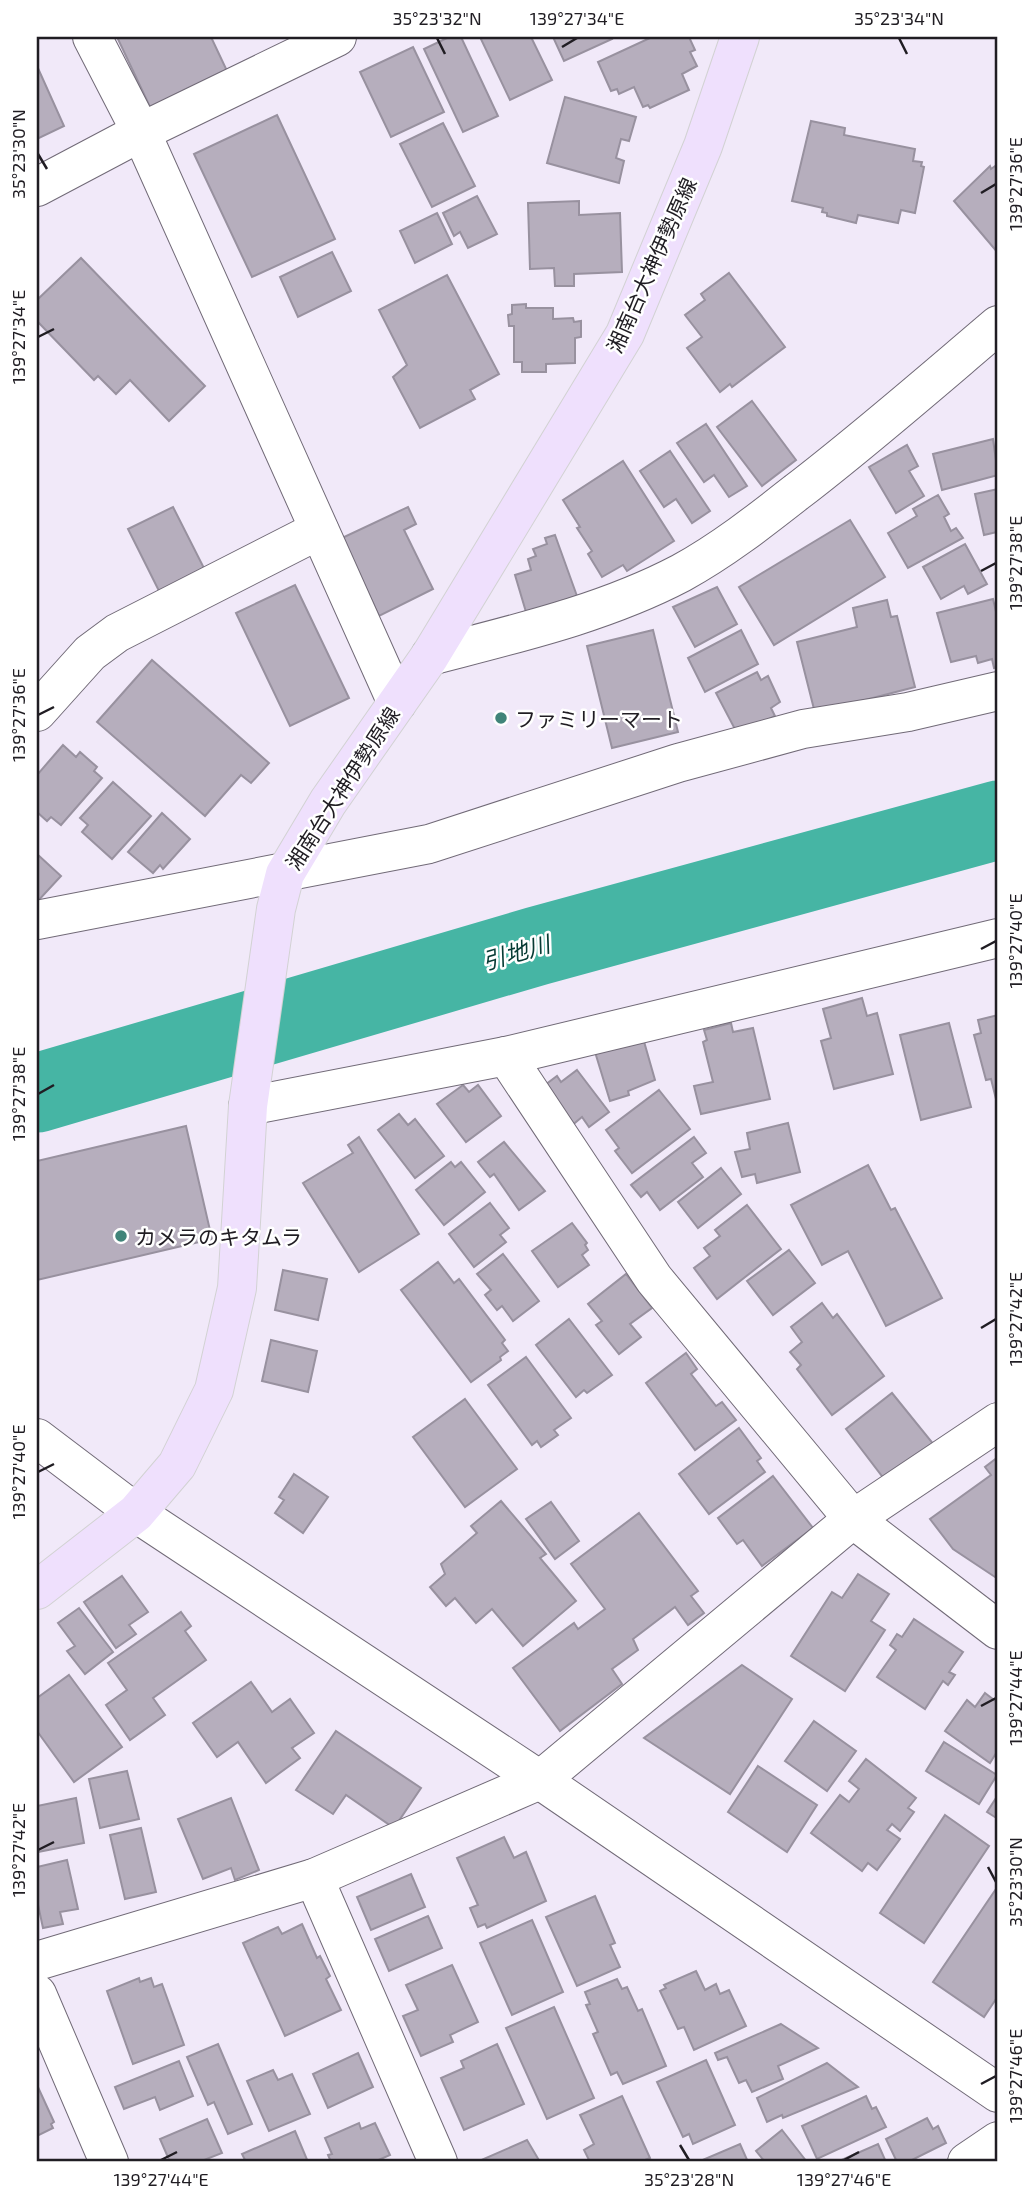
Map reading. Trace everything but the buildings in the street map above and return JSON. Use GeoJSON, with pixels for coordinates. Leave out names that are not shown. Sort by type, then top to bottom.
{"type":"FeatureCollection","features":[{"type":"Feature","properties":{"kind":"main road","name":"湘南台大神伊勢原線"},"geometry":{"type":"LineString","coordinates":[[37,1590],[136,1513],[177,1465],[214,1390],[237,1288],[249,1099],[281,891],[328,802],[429,656],[625,334],[703,146],[740,37]]}},
{"type":"Feature","properties":{"kind":"street"},"geometry":{"type":"LineString","coordinates":[[92,37],[141,132],[397,703]]}},
{"type":"Feature","properties":{"kind":"street"},"geometry":{"type":"LineString","coordinates":[[37,187],[141,132],[337,37]]}},
{"type":"Feature","properties":{"kind":"street"},"geometry":{"type":"LineString","coordinates":[[429,656],[549,625],[618,600],[680,573],[743,534],[850,452],[998,325]]}},
{"type":"Feature","properties":{"kind":"street"},"geometry":{"type":"LineString","coordinates":[[37,712],[90,653],[117,633],[319,530]]}},
{"type":"Feature","properties":{"kind":"street"},"geometry":{"type":"LineString","coordinates":[[37,920],[281,891],[678,762],[803,729],[908,712],[998,691]]}},
{"type":"Feature","properties":{"kind":"street"},"geometry":{"type":"LineString","coordinates":[[249,1099],[506,1056],[998,938]]}},
{"type":"Feature","properties":{"kind":"street"},"geometry":{"type":"LineString","coordinates":[[506,1056],[654,1279],[853,1520],[998,1630]]}},
{"type":"Feature","properties":{"kind":"street"},"geometry":{"type":"LineString","coordinates":[[37,1961],[314,1878],[540,1780],[853,1520],[998,1422]]}},
{"type":"Feature","properties":{"kind":"street"},"geometry":{"type":"LineString","coordinates":[[37,1438],[136,1513],[540,1780],[998,2093]]}},
{"type":"Feature","properties":{"kind":"street"},"geometry":{"type":"LineString","coordinates":[[314,1878],[438,2162]]}},
{"type":"Feature","properties":{"kind":"street"},"geometry":{"type":"LineString","coordinates":[[37,1994],[109,2162]]}},
{"type":"Feature","properties":{"kind":"street"},"geometry":{"type":"LineString","coordinates":[[967,2162],[998,2141]]}},
{"type":"Feature","properties":{"kind":"waterway","name":"引地川"},"geometry":{"type":"LineString","coordinates":[[37,1093],[537,946],[998,820]]}},
{"type":"Feature","properties":{"kind":"place","name":"ファミリーマート"},"geometry":{"type":"Point","coordinates":[501,718]}},
{"type":"Feature","properties":{"kind":"place","name":"カメラのキタムラ"},"geometry":{"type":"Point","coordinates":[121,1236]}}]}
